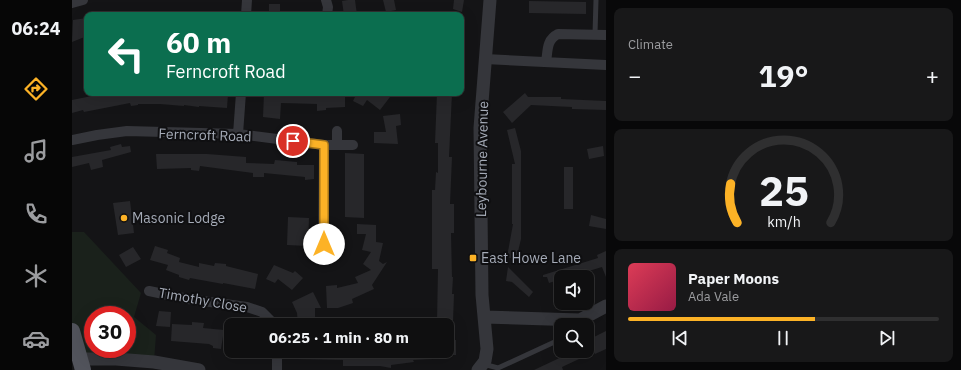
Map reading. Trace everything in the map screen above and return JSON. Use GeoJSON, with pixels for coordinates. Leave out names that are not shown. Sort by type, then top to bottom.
{"type":"FeatureCollection","features":[{"type":"Feature","properties":{"kind":"main road"},"geometry":{"type":"LineString","coordinates":[[72,331],[78,363]]}},
{"type":"Feature","properties":{"kind":"street"},"geometry":{"type":"LineString","coordinates":[[72,3],[83,0]]}},
{"type":"Feature","properties":{"kind":"street"},"geometry":{"type":"LineString","coordinates":[[246,12],[247,0]]}},
{"type":"Feature","properties":{"kind":"street"},"geometry":{"type":"LineString","coordinates":[[326,0],[328,7],[327,12]]}},
{"type":"Feature","properties":{"kind":"street","name":"Leybourne Avenue"},"geometry":{"type":"LineString","coordinates":[[484,318],[482,295],[480,128],[490,0]]}},
{"type":"Feature","properties":{"kind":"street"},"geometry":{"type":"LineString","coordinates":[[546,62],[548,44],[554,36],[558,34],[606,35]]}},
{"type":"Feature","properties":{"kind":"street"},"geometry":{"type":"LineString","coordinates":[[485,59],[606,65]]}},
{"type":"Feature","properties":{"kind":"street"},"geometry":{"type":"LineString","coordinates":[[238,134],[241,96]]}},
{"type":"Feature","properties":{"kind":"street","name":"Ferncroft Road"},"geometry":{"type":"LineString","coordinates":[[72,140],[127,131],[238,134],[324,145],[353,146]]}},
{"type":"Feature","properties":{"kind":"street"},"geometry":{"type":"LineString","coordinates":[[337,131],[338,145]]}},
{"type":"Feature","properties":{"kind":"street"},"geometry":{"type":"LineString","coordinates":[[323,257],[324,145]]}},
{"type":"Feature","properties":{"kind":"street"},"geometry":{"type":"LineString","coordinates":[[324,244],[336,244]]}},
{"type":"Feature","properties":{"kind":"street","name":"Timothy Close"},"geometry":{"type":"LineString","coordinates":[[150,291],[188,299],[247,307],[262,312],[268,318]]}},
{"type":"Feature","properties":{"kind":"street"},"geometry":{"type":"LineString","coordinates":[[480,367],[486,356],[487,349],[484,318],[580,320],[606,306]]}},
{"type":"Feature","properties":{"kind":"street"},"geometry":{"type":"LineString","coordinates":[[277,358],[277,370]]}},
{"type":"Feature","properties":{"kind":"street"},"geometry":{"type":"LineString","coordinates":[[78,363],[116,359],[154,362],[199,370]]}},
{"type":"Feature","properties":{"kind":"lane"},"geometry":{"type":"LineString","coordinates":[[595,34],[596,0]]}},
{"type":"Feature","properties":{"kind":"lane"},"geometry":{"type":"LineString","coordinates":[[480,367],[498,368],[554,342]]}},
{"type":"Feature","properties":{"kind":"shaded area"},"geometry":{"type":"Polygon","coordinates":[[[72,232],[84,232],[141,293],[136,310],[136,306],[84,306],[84,358],[136,358],[136,319],[156,335],[154,362],[80,359],[72,331],[72,232]]]}},
{"type":"Feature","properties":{"kind":"building"},"geometry":{"type":"Polygon","coordinates":[[[355,0],[357,12],[344,12],[342,1],[355,0]]]}},
{"type":"Feature","properties":{"kind":"building"},"geometry":{"type":"Polygon","coordinates":[[[383,0],[394,0],[396,10],[386,12],[383,0]]]}},
{"type":"Feature","properties":{"kind":"building"},"geometry":{"type":"Polygon","coordinates":[[[454,0],[464,0],[462,12],[453,9],[454,0]]]}},
{"type":"Feature","properties":{"kind":"building"},"geometry":{"type":"Polygon","coordinates":[[[529,1],[586,2],[586,14],[529,13],[529,1]]]}},
{"type":"Feature","properties":{"kind":"building"},"geometry":{"type":"Polygon","coordinates":[[[269,4],[280,4],[280,12],[269,12],[269,4]]]}},
{"type":"Feature","properties":{"kind":"building"},"geometry":{"type":"Polygon","coordinates":[[[84,18],[84,37],[72,42],[73,20],[84,18]]]}},
{"type":"Feature","properties":{"kind":"building"},"geometry":{"type":"Polygon","coordinates":[[[525,93],[528,97],[561,97],[561,99],[606,101],[606,110],[572,109],[572,107],[531,105],[512,123],[503,112],[525,93]]]}},
{"type":"Feature","properties":{"kind":"building"},"geometry":{"type":"Polygon","coordinates":[[[92,96],[228,96],[227,108],[160,104],[138,104],[131,106],[130,103],[72,113],[72,100],[92,96]]]}},
{"type":"Feature","properties":{"kind":"building"},"geometry":{"type":"Polygon","coordinates":[[[264,96],[345,96],[345,107],[326,108],[326,110],[317,111],[317,104],[281,103],[280,119],[263,117],[264,96]]]}},
{"type":"Feature","properties":{"kind":"building"},"geometry":{"type":"Polygon","coordinates":[[[356,96],[390,97],[380,110],[367,100],[363,106],[353,101],[356,96]]]}},
{"type":"Feature","properties":{"kind":"building"},"geometry":{"type":"Polygon","coordinates":[[[437,96],[452,96],[449,157],[452,157],[450,204],[454,204],[454,233],[451,233],[453,277],[452,294],[454,294],[453,318],[437,318],[438,269],[432,269],[432,190],[435,190],[436,172],[438,173],[438,143],[435,143],[437,96]]]}},
{"type":"Feature","properties":{"kind":"building"},"geometry":{"type":"Polygon","coordinates":[[[400,114],[401,125],[396,126],[398,144],[374,143],[374,132],[386,132],[383,116],[400,114]]]}},
{"type":"Feature","properties":{"kind":"building"},"geometry":{"type":"Polygon","coordinates":[[[515,128],[521,151],[521,239],[516,260],[507,257],[513,224],[512,164],[515,164],[507,130],[515,128]]]}},
{"type":"Feature","properties":{"kind":"building"},"geometry":{"type":"Polygon","coordinates":[[[121,144],[122,147],[130,146],[131,152],[102,160],[103,167],[91,170],[89,163],[72,167],[72,157],[111,150],[110,147],[121,144]]]}},
{"type":"Feature","properties":{"kind":"building"},"geometry":{"type":"Polygon","coordinates":[[[603,146],[604,156],[589,159],[587,149],[603,146]]]}},
{"type":"Feature","properties":{"kind":"building"},"geometry":{"type":"Polygon","coordinates":[[[345,153],[364,154],[364,218],[345,217],[345,153]]]}},
{"type":"Feature","properties":{"kind":"building"},"geometry":{"type":"Polygon","coordinates":[[[156,154],[207,154],[246,157],[246,163],[274,164],[275,160],[297,162],[297,165],[314,165],[314,179],[305,180],[305,177],[264,173],[264,177],[253,177],[253,173],[200,166],[199,171],[191,170],[191,168],[157,169],[156,154]]]}},
{"type":"Feature","properties":{"kind":"building"},"geometry":{"type":"Polygon","coordinates":[[[564,167],[573,167],[573,209],[564,209],[564,167]]]}},
{"type":"Feature","properties":{"kind":"building","name":"Masonic Lodge"},"geometry":{"type":"Polygon","coordinates":[[[130,201],[134,233],[118,235],[113,203],[130,201]]]}},
{"type":"Feature","properties":{"kind":"building"},"geometry":{"type":"Polygon","coordinates":[[[591,215],[606,219],[606,229],[589,226],[591,215]]]}},
{"type":"Feature","properties":{"kind":"building"},"geometry":{"type":"Polygon","coordinates":[[[288,217],[309,218],[308,246],[287,245],[288,217]]]}},
{"type":"Feature","properties":{"kind":"building"},"geometry":{"type":"Polygon","coordinates":[[[357,224],[376,225],[376,242],[383,243],[379,261],[383,264],[387,262],[372,285],[374,289],[352,299],[353,303],[338,308],[327,308],[326,286],[337,285],[337,288],[358,283],[355,277],[371,270],[363,264],[371,252],[362,250],[366,234],[357,234],[357,224]]]}},
{"type":"Feature","properties":{"kind":"building"},"geometry":{"type":"Polygon","coordinates":[[[155,246],[168,250],[167,253],[180,258],[179,262],[199,267],[199,263],[214,266],[215,263],[226,264],[226,266],[258,274],[255,289],[190,278],[189,280],[179,277],[179,275],[166,270],[168,265],[150,260],[155,246]]]}},
{"type":"Feature","properties":{"kind":"building"},"geometry":{"type":"Polygon","coordinates":[[[133,247],[141,259],[126,267],[119,255],[133,247]]]}},
{"type":"Feature","properties":{"kind":"building"},"geometry":{"type":"Polygon","coordinates":[[[606,251],[606,277],[602,267],[592,270],[559,270],[598,258],[597,255],[606,251]]]}},
{"type":"Feature","properties":{"kind":"building"},"geometry":{"type":"Polygon","coordinates":[[[274,265],[293,273],[295,271],[303,278],[292,290],[278,279],[275,283],[266,279],[274,265]]]}},
{"type":"Feature","properties":{"kind":"building"},"geometry":{"type":"Polygon","coordinates":[[[508,267],[533,292],[529,297],[512,282],[506,281],[508,267]]]}},
{"type":"Feature","properties":{"kind":"building"},"geometry":{"type":"Polygon","coordinates":[[[554,272],[554,281],[549,283],[547,277],[543,277],[543,275],[554,272]]]}},
{"type":"Feature","properties":{"kind":"building"},"geometry":{"type":"Polygon","coordinates":[[[313,292],[321,308],[315,308],[315,318],[297,318],[297,313],[292,302],[313,292]]]}},
{"type":"Feature","properties":{"kind":"building"},"geometry":{"type":"Polygon","coordinates":[[[159,311],[171,312],[170,327],[156,326],[159,311]]]}},
{"type":"Feature","properties":{"kind":"building"},"geometry":{"type":"Polygon","coordinates":[[[192,322],[204,323],[203,328],[224,330],[221,349],[213,348],[213,346],[209,344],[171,341],[172,324],[192,325],[192,322]]]}},
{"type":"Feature","properties":{"kind":"building"},"geometry":{"type":"Polygon","coordinates":[[[606,331],[606,349],[595,354],[594,352],[594,337],[606,331]]]}},
{"type":"Feature","properties":{"kind":"building"},"geometry":{"type":"Polygon","coordinates":[[[454,340],[456,340],[456,355],[454,355],[454,340]]]}},
{"type":"Feature","properties":{"kind":"building"},"geometry":{"type":"Polygon","coordinates":[[[433,358],[413,360],[414,362],[391,365],[391,368],[380,366],[343,366],[343,360],[295,359],[433,358]]]}},
{"type":"Feature","properties":{"kind":"building"},"geometry":{"type":"Polygon","coordinates":[[[559,358],[581,358],[562,367],[563,370],[534,370],[559,358]]]}},
{"type":"Feature","properties":{"kind":"place","name":"Masonic Lodge"},"geometry":{"type":"Point","coordinates":[124,218]}},
{"type":"Feature","properties":{"kind":"place","name":"East Howe Lane"},"geometry":{"type":"Point","coordinates":[473,258]}},
{"type":"Feature","properties":{"kind":"route"},"geometry":{"type":"LineString","coordinates":[[293,141],[324,145],[324,244]]}}]}
